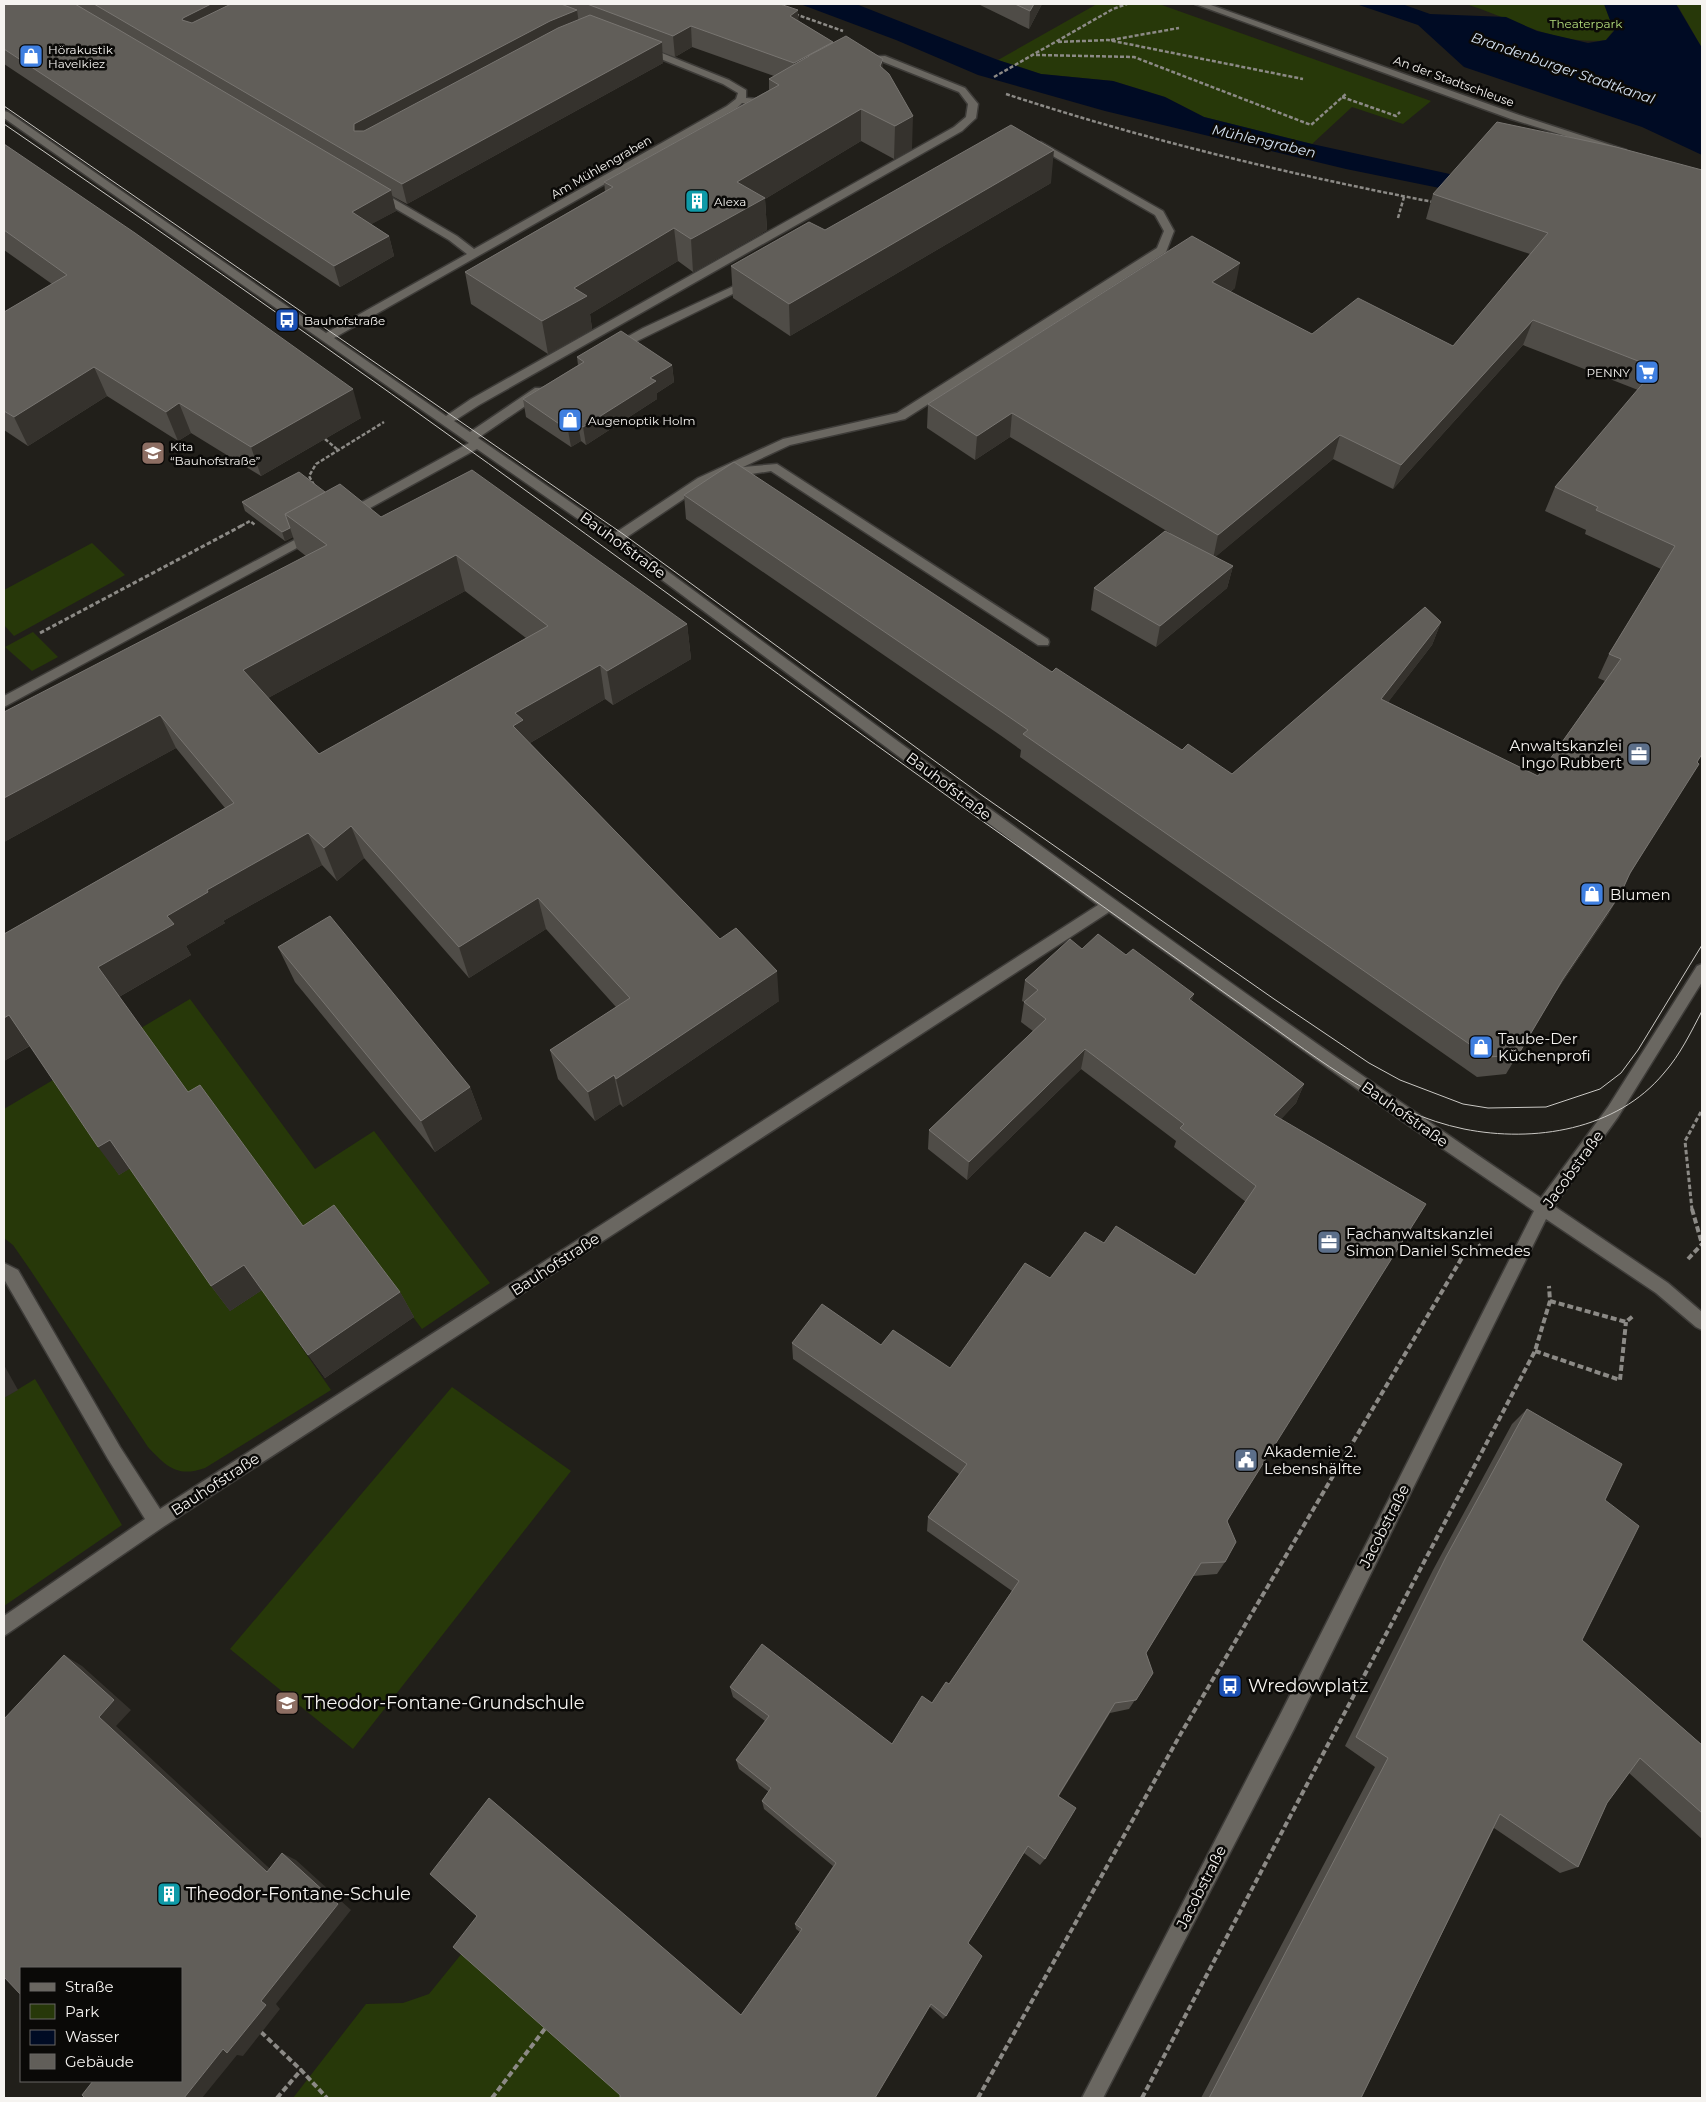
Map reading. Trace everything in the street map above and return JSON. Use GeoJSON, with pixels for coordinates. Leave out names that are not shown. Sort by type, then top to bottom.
{"type":"FeatureCollection","features":[{"type":"Feature","properties":{"kind":"street","name":"An der Stadtschleuse"},"geometry":{"type":"LineString","coordinates":[[1200,4],[1515,117],[1628,152]]}},
{"type":"Feature","properties":{"kind":"street"},"geometry":{"type":"LineString","coordinates":[[630,44],[726,82],[743,92],[740,100],[770,103],[779,99]]}},
{"type":"Feature","properties":{"kind":"street"},"geometry":{"type":"LineString","coordinates":[[446,421],[475,402],[958,129],[971,118],[973,104],[962,90],[882,58],[848,61]]}},
{"type":"Feature","properties":{"kind":"street","name":"Am Mühlengraben"},"geometry":{"type":"LineString","coordinates":[[326,338],[731,108],[740,100]]}},
{"type":"Feature","properties":{"kind":"street","name":"Bauhofstraße"},"geometry":{"type":"LineString","coordinates":[[4,114],[615,539],[1109,905],[1413,1120],[1662,1288],[1702,1322]]}},
{"type":"Feature","properties":{"kind":"street"},"geometry":{"type":"LineString","coordinates":[[615,539],[702,481],[787,442],[901,416],[1162,250],[1169,232],[1159,213],[1036,143],[1027,142]]}},
{"type":"Feature","properties":{"kind":"street"},"geometry":{"type":"LineString","coordinates":[[368,188],[452,238],[474,254]]}},
{"type":"Feature","properties":{"kind":"street"},"geometry":{"type":"LineString","coordinates":[[600,356],[642,331],[727,295],[760,277]]}},
{"type":"Feature","properties":{"kind":"street"},"geometry":{"type":"LineString","coordinates":[[344,517],[474,440],[548,386]]}},
{"type":"Feature","properties":{"kind":"street"},"geometry":{"type":"LineString","coordinates":[[717,475],[773,467],[1043,642]]}},
{"type":"Feature","properties":{"kind":"street"},"geometry":{"type":"LineString","coordinates":[[4,702],[323,528]]}},
{"type":"Feature","properties":{"kind":"street","name":"Bauhofstraße"},"geometry":{"type":"LineString","coordinates":[[4,1627],[157,1521],[1109,905]]}},
{"type":"Feature","properties":{"kind":"street","name":"Jacobstraße"},"geometry":{"type":"LineString","coordinates":[[1092,2098],[1287,1722],[1544,1207],[1613,1112],[1702,970]]}},
{"type":"Feature","properties":{"kind":"street"},"geometry":{"type":"LineString","coordinates":[[4,1270],[12,1275],[114,1453],[157,1521]]}},
{"type":"Feature","properties":{"kind":"path"},"geometry":{"type":"LineString","coordinates":[[987,80],[1035,55],[1113,9],[1127,4]]}},
{"type":"Feature","properties":{"kind":"path"},"geometry":{"type":"LineString","coordinates":[[1057,42],[1108,40],[1240,18]]}},
{"type":"Feature","properties":{"kind":"path"},"geometry":{"type":"LineString","coordinates":[[1108,40],[1312,81]]}},
{"type":"Feature","properties":{"kind":"path"},"geometry":{"type":"LineString","coordinates":[[1035,55],[1134,56],[1312,125],[1376,66]]}},
{"type":"Feature","properties":{"kind":"path"},"geometry":{"type":"LineString","coordinates":[[998,92],[1072,117],[1324,182],[1440,204]]}},
{"type":"Feature","properties":{"kind":"path"},"geometry":{"type":"LineString","coordinates":[[1398,218],[1404,197]]}},
{"type":"Feature","properties":{"kind":"path"},"geometry":{"type":"LineString","coordinates":[[344,517],[315,487],[309,476],[316,464],[389,419]]}},
{"type":"Feature","properties":{"kind":"path"},"geometry":{"type":"LineString","coordinates":[[325,440],[338,450]]}},
{"type":"Feature","properties":{"kind":"path"},"geometry":{"type":"LineString","coordinates":[[40,633],[250,521],[287,548]]}},
{"type":"Feature","properties":{"kind":"path"},"geometry":{"type":"LineString","coordinates":[[1702,1110],[1685,1141],[1692,1212],[1702,1244]]}},
{"type":"Feature","properties":{"kind":"path"},"geometry":{"type":"LineString","coordinates":[[978,2098],[1180,1735],[1463,1256]]}},
{"type":"Feature","properties":{"kind":"path"},"geometry":{"type":"LineString","coordinates":[[1142,2098],[1535,1351],[1550,1301],[1549,1283]]}},
{"type":"Feature","properties":{"kind":"path"},"geometry":{"type":"LineString","coordinates":[[1535,1351],[1620,1380],[1626,1322]]}},
{"type":"Feature","properties":{"kind":"path"},"geometry":{"type":"LineString","coordinates":[[492,2098],[547,2026]]}},
{"type":"Feature","properties":{"kind":"path"},"geometry":{"type":"LineString","coordinates":[[261,2032],[327,2098]]}},
{"type":"Feature","properties":{"kind":"path"},"geometry":{"type":"LineString","coordinates":[[277,2098],[301,2070]]}},
{"type":"Feature","properties":{"kind":"green space"},"geometry":{"type":"Polygon","coordinates":[[[1097,4],[1159,4],[1431,101],[1403,124],[1352,107],[1312,144],[1204,117],[1165,97],[1113,81],[1041,74],[998,60],[1097,4]]]}},
{"type":"Feature","properties":{"kind":"green space","name":"Theaterpark"},"geometry":{"type":"Polygon","coordinates":[[[1466,4],[1604,4],[1614,30],[1606,40],[1570,39],[1535,29],[1466,4]]]}},
{"type":"Feature","properties":{"kind":"green space"},"geometry":{"type":"Polygon","coordinates":[[[1676,4],[1702,4],[1702,48],[1679,8],[1676,4]]]}},
{"type":"Feature","properties":{"kind":"green space"},"geometry":{"type":"Polygon","coordinates":[[[92,543],[125,575],[14,636],[4,625],[4,590],[92,543]]]}},
{"type":"Feature","properties":{"kind":"green space"},"geometry":{"type":"Polygon","coordinates":[[[33,632],[58,657],[32,671],[5,647],[33,632]]]}},
{"type":"Feature","properties":{"kind":"green space"},"geometry":{"type":"Polygon","coordinates":[[[190,999],[315,1169],[374,1131],[490,1283],[422,1329],[349,1232],[319,1252],[218,1114],[119,1175],[132,1167],[230,1311],[262,1290],[331,1390],[205,1468],[187,1472],[179,1471],[167,1465],[148,1447],[31,1271],[13,1245],[4,1238],[4,1109],[190,999]]]}},
{"type":"Feature","properties":{"kind":"green space"},"geometry":{"type":"Polygon","coordinates":[[[35,1379],[122,1525],[4,1606],[4,1398],[35,1379]]]}},
{"type":"Feature","properties":{"kind":"green space"},"geometry":{"type":"Polygon","coordinates":[[[452,1387],[571,1471],[353,1749],[230,1649],[452,1387]]]}},
{"type":"Feature","properties":{"kind":"green space"},"geometry":{"type":"Polygon","coordinates":[[[463,1952],[624,2098],[293,2098],[366,2004],[403,2003],[429,1994],[463,1952]]]}},
{"type":"Feature","properties":{"kind":"water","name":"Mühlengraben"},"geometry":{"type":"Polygon","coordinates":[[[800,4],[856,4],[998,60],[1041,74],[1113,81],[1165,97],[1204,117],[1312,144],[1482,181],[1474,195],[1346,169],[1105,111],[978,75],[896,40],[800,4]]]}},
{"type":"Feature","properties":{"kind":"water","name":"Brandenburger Stadtkanal"},"geometry":{"type":"Polygon","coordinates":[[[1356,4],[1402,4],[1430,14],[1506,17],[1537,31],[1588,43],[1606,40],[1614,31],[1604,4],[1676,4],[1702,48],[1702,155],[1642,127],[1464,67],[1418,25],[1356,4]]]}},
{"type":"Feature","properties":{"kind":"building"},"geometry":{"type":"Polygon","coordinates":[[[4,4],[75,4],[391,190],[352,212],[389,236],[334,266],[4,49],[4,4]]]}},
{"type":"Feature","properties":{"kind":"building"},"geometry":{"type":"Polygon","coordinates":[[[94,4],[211,4],[182,20],[192,23],[231,4],[561,4],[577,10],[550,21],[354,124],[354,131],[364,131],[558,28],[590,15],[662,42],[402,184],[94,4]]]}},
{"type":"Feature","properties":{"kind":"building"},"geometry":{"type":"Polygon","coordinates":[[[587,4],[780,4],[798,10],[790,16],[833,42],[794,63],[691,26],[673,36],[587,4]]]}},
{"type":"Feature","properties":{"kind":"building"},"geometry":{"type":"Polygon","coordinates":[[[1015,4],[1034,4],[1030,11],[1015,4]]]}},
{"type":"Feature","properties":{"kind":"building"},"geometry":{"type":"Polygon","coordinates":[[[846,36],[883,59],[880,66],[889,74],[913,116],[895,126],[861,109],[737,182],[765,198],[691,239],[674,228],[574,288],[587,296],[542,321],[465,272],[613,187],[604,182],[779,85],[769,79],[846,36]]]}},
{"type":"Feature","properties":{"kind":"building"},"geometry":{"type":"Polygon","coordinates":[[[1497,122],[1616,147],[1702,170],[1702,754],[1697,762],[1699,764],[1630,873],[1621,893],[1563,979],[1518,1055],[1488,1057],[1023,734],[1028,730],[684,495],[734,462],[1052,672],[1056,668],[1182,750],[1188,744],[1232,774],[1425,607],[1441,622],[1381,699],[1538,776],[1621,659],[1609,654],[1675,546],[1596,510],[1598,507],[1555,487],[1656,368],[1533,320],[1401,465],[1340,435],[1218,535],[1012,413],[977,436],[928,404],[1192,236],[1240,263],[1212,282],[1312,334],[1358,298],[1453,346],[1548,233],[1433,194],[1497,122]]]}},
{"type":"Feature","properties":{"kind":"building"},"geometry":{"type":"Polygon","coordinates":[[[1011,125],[1054,150],[789,304],[731,266],[809,222],[825,230],[1011,125]]]}},
{"type":"Feature","properties":{"kind":"building"},"geometry":{"type":"Polygon","coordinates":[[[4,144],[135,233],[353,389],[251,447],[179,403],[166,412],[94,367],[14,417],[4,411],[4,312],[67,275],[4,230],[4,144]]]}},
{"type":"Feature","properties":{"kind":"building"},"geometry":{"type":"Polygon","coordinates":[[[621,331],[672,365],[650,378],[656,381],[583,427],[578,424],[568,430],[523,399],[584,362],[577,357],[621,331]]]}},
{"type":"Feature","properties":{"kind":"building"},"geometry":{"type":"Polygon","coordinates":[[[472,470],[687,624],[607,671],[600,665],[515,713],[523,720],[513,726],[720,939],[736,928],[777,971],[616,1079],[614,1075],[588,1092],[550,1050],[630,998],[538,898],[459,947],[351,826],[324,848],[308,833],[207,890],[208,892],[167,916],[174,924],[98,967],[188,1092],[200,1085],[303,1226],[334,1205],[400,1292],[308,1355],[244,1265],[211,1286],[110,1140],[98,1147],[9,1015],[4,1018],[4,934],[234,803],[160,715],[4,798],[4,712],[327,545],[285,514],[340,484],[381,517],[472,470]],[[456,555],[243,670],[319,754],[548,626],[456,555]]]}},
{"type":"Feature","properties":{"kind":"building"},"geometry":{"type":"Polygon","coordinates":[[[299,472],[325,492],[285,514],[290,528],[282,532],[242,502],[299,472]]]}},
{"type":"Feature","properties":{"kind":"building"},"geometry":{"type":"Polygon","coordinates":[[[1165,531],[1233,566],[1160,626],[1094,588],[1165,531]]]}},
{"type":"Feature","properties":{"kind":"building"},"geometry":{"type":"Polygon","coordinates":[[[330,916],[470,1087],[421,1121],[278,947],[330,916]]]}},
{"type":"Feature","properties":{"kind":"building"},"geometry":{"type":"Polygon","coordinates":[[[1098,934],[1126,955],[1133,949],[1194,994],[1189,999],[1304,1084],[1274,1115],[1426,1204],[1227,1521],[1236,1542],[1225,1562],[1201,1563],[1146,1653],[1153,1673],[1136,1700],[1115,1703],[1058,1796],[1076,1808],[1045,1859],[1028,1846],[968,1943],[982,1956],[946,2016],[931,2004],[875,2098],[620,2098],[620,2095],[453,1947],[477,1916],[430,1874],[489,1798],[741,2015],[802,1929],[795,1924],[836,1863],[762,1801],[771,1788],[736,1760],[769,1716],[730,1687],[762,1644],[892,1744],[922,1696],[932,1703],[946,1682],[949,1684],[1019,1581],[928,1517],[967,1464],[792,1343],[822,1304],[881,1345],[893,1330],[950,1368],[1025,1263],[1050,1278],[1085,1232],[1104,1243],[1116,1226],[1195,1275],[1256,1186],[1180,1128],[1184,1124],[1085,1049],[969,1162],[929,1130],[1046,1019],[1024,1002],[1038,990],[1025,980],[1070,939],[1082,949],[1098,934]]]}},
{"type":"Feature","properties":{"kind":"building"},"geometry":{"type":"Polygon","coordinates":[[[1527,1409],[1622,1464],[1605,1500],[1639,1526],[1582,1640],[1702,1745],[1702,1813],[1640,1758],[1607,1803],[1578,1867],[1500,1814],[1361,2098],[1209,2098],[1388,1758],[1356,1737],[1446,1557],[1527,1409]]]}},
{"type":"Feature","properties":{"kind":"building","name":"Theodor-Fontane-Schule"},"geometry":{"type":"Polygon","coordinates":[[[64,1655],[114,1700],[99,1717],[267,1872],[282,1853],[338,1904],[261,2001],[266,2005],[227,2053],[223,2049],[184,2098],[85,2098],[82,2095],[92,2082],[182,2082],[182,1967],[20,1967],[20,1994],[4,1977],[4,1719],[64,1655]]]}},
{"type":"Feature","properties":{"kind":"tram line"},"geometry":{"type":"LineString","coordinates":[[4,106],[623,534],[980,794],[1274,999],[1369,1063],[1400,1080],[1463,1104],[1488,1108],[1546,1107],[1600,1089],[1621,1073],[1638,1050],[1702,945]]}},
{"type":"Feature","properties":{"kind":"tram line"},"geometry":{"type":"LineString","coordinates":[[4,124],[392,394],[972,814],[1329,1067],[1381,1098],[1408,1111],[1464,1129],[1518,1134],[1573,1128],[1623,1108],[1645,1092],[1675,1059],[1702,1011]]}},
{"type":"Feature","properties":{"kind":"place","name":"Hörakustik Havelkiez"},"geometry":{"type":"Point","coordinates":[31,56]}},
{"type":"Feature","properties":{"kind":"place","name":"Alexa"},"geometry":{"type":"Point","coordinates":[697,201]}},
{"type":"Feature","properties":{"kind":"place","name":"Bauhofstraße"},"geometry":{"type":"Point","coordinates":[287,320]}},
{"type":"Feature","properties":{"kind":"place","name":"PENNY"},"geometry":{"type":"Point","coordinates":[1647,372]}},
{"type":"Feature","properties":{"kind":"place","name":"Augenoptik Holm"},"geometry":{"type":"Point","coordinates":[570,420]}},
{"type":"Feature","properties":{"kind":"place","name":"Kita “Bauhofstraße”"},"geometry":{"type":"Point","coordinates":[153,453]}},
{"type":"Feature","properties":{"kind":"place","name":"Anwaltskanzlei Ingo Rubbert"},"geometry":{"type":"Point","coordinates":[1639,754]}},
{"type":"Feature","properties":{"kind":"place","name":"Blumen"},"geometry":{"type":"Point","coordinates":[1592,894]}},
{"type":"Feature","properties":{"kind":"place","name":"Taube-Der Küchenprofi"},"geometry":{"type":"Point","coordinates":[1481,1047]}},
{"type":"Feature","properties":{"kind":"place","name":"Fachanwaltskanzlei Simon Daniel Schmedes"},"geometry":{"type":"Point","coordinates":[1329,1242]}},
{"type":"Feature","properties":{"kind":"place","name":"Akademie 2. Lebenshälfte"},"geometry":{"type":"Point","coordinates":[1246,1460]}},
{"type":"Feature","properties":{"kind":"place","name":"Wredowplatz"},"geometry":{"type":"Point","coordinates":[1230,1686]}},
{"type":"Feature","properties":{"kind":"place","name":"Theodor-Fontane-Grundschule"},"geometry":{"type":"Point","coordinates":[287,1703]}},
{"type":"Feature","properties":{"kind":"place","name":"Theodor-Fontane-Schule"},"geometry":{"type":"Point","coordinates":[169,1894]}}]}
